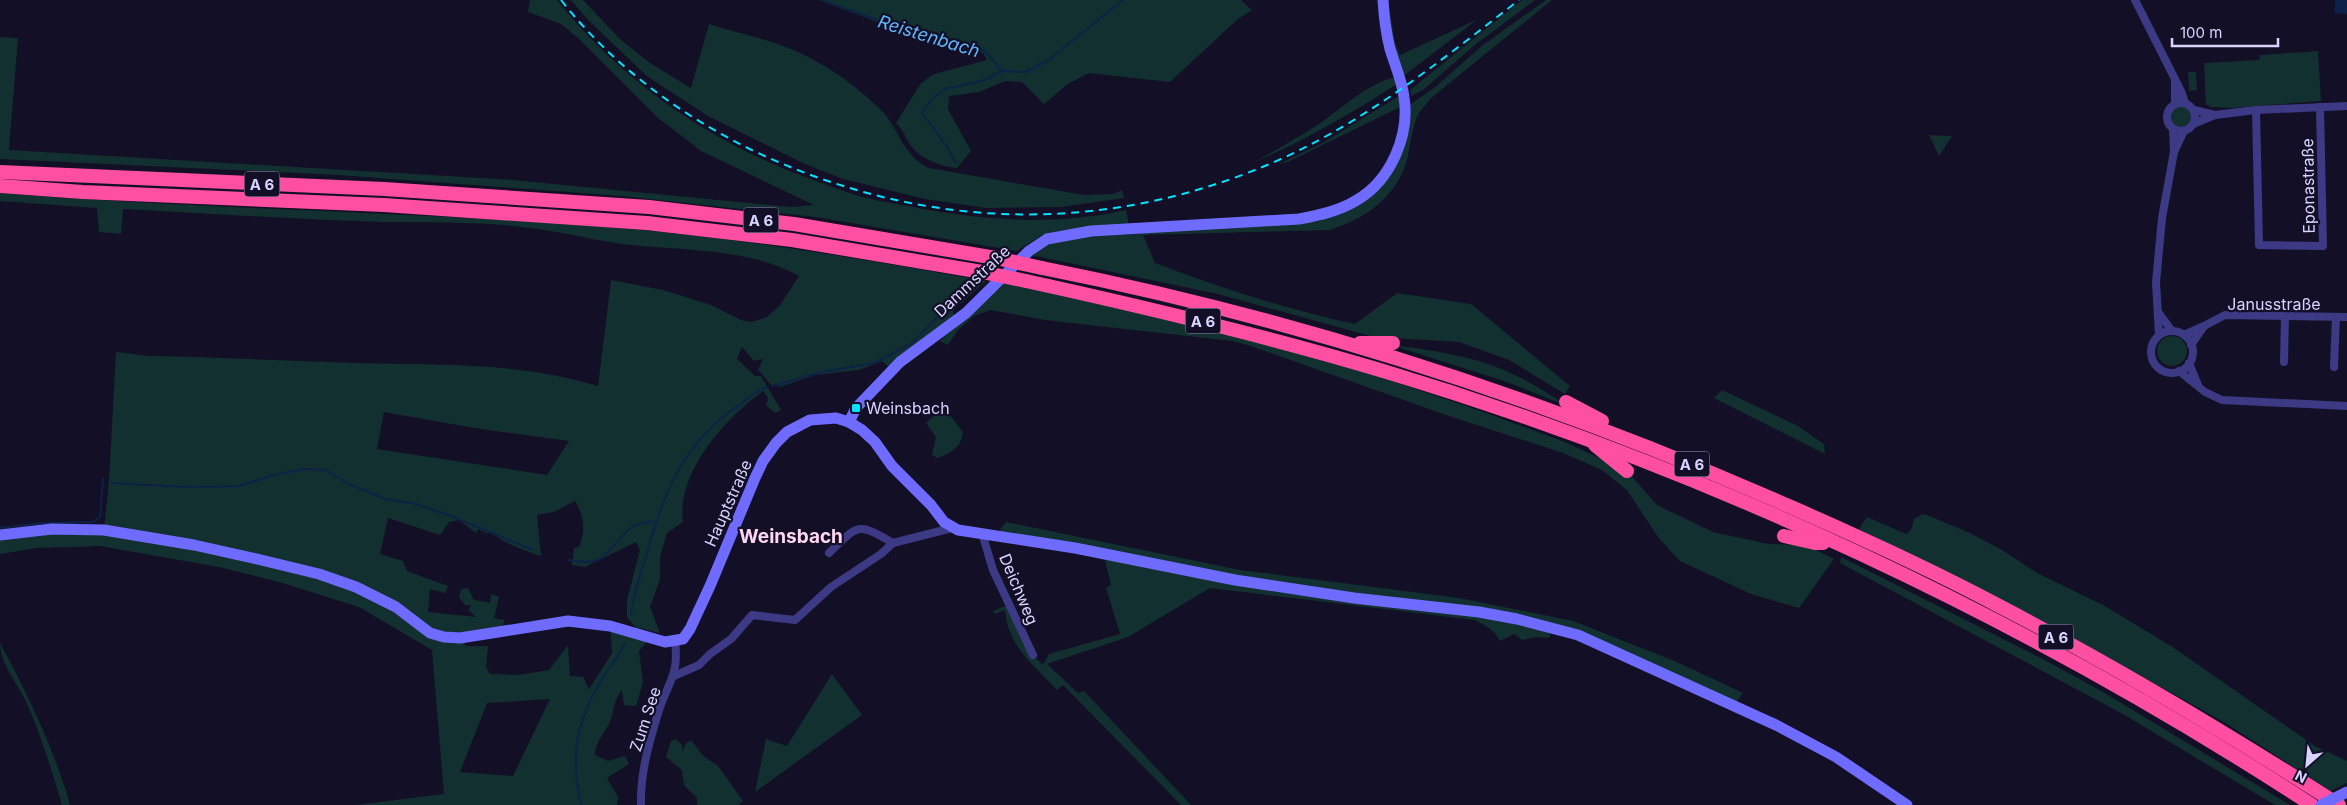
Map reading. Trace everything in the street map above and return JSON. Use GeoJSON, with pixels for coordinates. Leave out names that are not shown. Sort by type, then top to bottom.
{"type":"FeatureCollection","features":[{"type":"Feature","properties":{"kind":"highway","name":"A 6"},"geometry":{"type":"LineString","coordinates":[[0,172],[384,189],[649,207],[794,224],[996,258],[1160,293],[1350,344],[1467,381],[1623,436],[1858,536],[2000,606],[2167,699],[2339,805]]}},
{"type":"Feature","properties":{"kind":"highway","name":"A 6"},"geometry":{"type":"LineString","coordinates":[[0,186],[83,192],[384,205],[647,223],[792,240],[982,272],[1195,319],[1378,369],[1590,440],[1686,478],[1832,542],[1994,620],[2096,674],[2222,748],[2312,805]]}},
{"type":"Feature","properties":{"kind":"highway"},"geometry":{"type":"LineString","coordinates":[[1350,344],[1393,343]]}},
{"type":"Feature","properties":{"kind":"highway"},"geometry":{"type":"LineString","coordinates":[[1566,402],[1603,421],[1623,436]]}},
{"type":"Feature","properties":{"kind":"highway"},"geometry":{"type":"LineString","coordinates":[[1590,440],[1615,464],[1627,472]]}},
{"type":"Feature","properties":{"kind":"highway"},"geometry":{"type":"LineString","coordinates":[[1784,536],[1815,543],[1832,542]]}},
{"type":"Feature","properties":{"kind":"street","name":"Dammstraße"},"geometry":{"type":"LineString","coordinates":[[849,422],[856,408],[900,362],[966,313],[1029,251],[1056,236],[1091,231],[1299,219],[1327,214],[1358,200],[1388,169],[1399,147],[1404,127],[1404,97],[1386,31],[1383,0]]}},
{"type":"Feature","properties":{"kind":"street"},"geometry":{"type":"LineString","coordinates":[[2135,0],[2182,91],[2184,103]]}},
{"type":"Feature","properties":{"kind":"street"},"geometry":{"type":"LineString","coordinates":[[2175,80],[2175,104]]}},
{"type":"Feature","properties":{"kind":"street"},"geometry":{"type":"LineString","coordinates":[[2190,363],[2179,371],[2167,372],[2153,361],[2152,346],[2159,335],[2156,282],[2162,218],[2174,152],[2173,129],[2167,116],[2170,108],[2175,104],[2184,103],[2194,110],[2215,115]]}},
{"type":"Feature","properties":{"kind":"street","name":"Eponastraße"},"geometry":{"type":"LineString","coordinates":[[2256,110],[2259,245],[2322,246],[2320,106]]}},
{"type":"Feature","properties":{"kind":"street"},"geometry":{"type":"LineString","coordinates":[[2174,152],[2184,131],[2194,124],[2215,115],[2256,110],[2347,106]]}},
{"type":"Feature","properties":{"kind":"street"},"geometry":{"type":"LineString","coordinates":[[2194,110],[2194,124]]}},
{"type":"Feature","properties":{"kind":"street"},"geometry":{"type":"LineString","coordinates":[[2173,129],[2184,131]]}},
{"type":"Feature","properties":{"kind":"street"},"geometry":{"type":"LineString","coordinates":[[2157,310],[2172,331]]}},
{"type":"Feature","properties":{"kind":"street","name":"Janusstraße"},"geometry":{"type":"LineString","coordinates":[[2184,335],[2225,315],[2347,318]]}},
{"type":"Feature","properties":{"kind":"street"},"geometry":{"type":"LineString","coordinates":[[2284,362],[2285,316]]}},
{"type":"Feature","properties":{"kind":"street"},"geometry":{"type":"LineString","coordinates":[[2334,367],[2336,317]]}},
{"type":"Feature","properties":{"kind":"street","name":"Janusstraße"},"geometry":{"type":"LineString","coordinates":[[2191,345],[2204,326]]}},
{"type":"Feature","properties":{"kind":"street"},"geometry":{"type":"LineString","coordinates":[[2159,335],[2172,331],[2184,335],[2193,351],[2190,363],[2198,385]]}},
{"type":"Feature","properties":{"kind":"street"},"geometry":{"type":"LineString","coordinates":[[2179,371],[2222,400],[2347,406]]}},
{"type":"Feature","properties":{"kind":"street","name":"Hauptstraße"},"geometry":{"type":"LineString","coordinates":[[676,642],[683,639],[690,629],[755,478],[776,443],[787,432],[810,420],[836,418],[849,422],[862,430],[875,442],[892,466],[952,528]]}},
{"type":"Feature","properties":{"kind":"street"},"geometry":{"type":"LineString","coordinates":[[829,553],[858,528],[864,527],[894,543]]}},
{"type":"Feature","properties":{"kind":"street"},"geometry":{"type":"LineString","coordinates":[[674,676],[699,665],[710,654],[731,639],[752,615],[795,620],[831,587],[881,554],[894,543],[952,528],[1075,548],[1235,580],[1354,598],[1517,618],[1578,635],[1778,726],[1836,757],[1908,805]]}},
{"type":"Feature","properties":{"kind":"street"},"geometry":{"type":"LineString","coordinates":[[0,535],[52,529],[104,530],[186,544],[257,559],[319,574],[363,590],[396,607],[430,633],[444,637],[460,638],[568,621],[610,626],[665,642],[676,642]]}},
{"type":"Feature","properties":{"kind":"street","name":"Deichweg"},"geometry":{"type":"LineString","coordinates":[[982,533],[993,570],[1033,655]]}},
{"type":"Feature","properties":{"kind":"street","name":"Zum See"},"geometry":{"type":"LineString","coordinates":[[641,805],[641,786],[647,753],[661,707],[674,676],[677,657],[676,642]]}},
{"type":"Feature","properties":{"kind":"street"},"geometry":{"type":"LineString","coordinates":[[2321,805],[2347,792]]}},
{"type":"Feature","properties":{"kind":"green space"},"geometry":{"type":"Polygon","coordinates":[[[530,0],[557,0],[613,60],[644,87],[712,133],[748,153],[786,170],[856,195],[923,209],[999,219],[1025,220],[1076,218],[1126,210],[1129,226],[1064,230],[1042,235],[1017,251],[815,217],[622,196],[339,175],[0,159],[0,37],[18,38],[9,150],[513,180],[790,207],[814,205],[701,151],[657,117],[578,38],[561,24],[528,12],[530,0]]]}},
{"type":"Feature","properties":{"kind":"green space"},"geometry":{"type":"Polygon","coordinates":[[[571,0],[583,0],[620,39],[650,63],[691,88],[709,24],[783,46],[809,57],[834,72],[879,108],[892,124],[906,149],[920,163],[929,168],[1084,195],[1113,194],[1122,190],[1124,198],[1061,207],[986,208],[925,199],[843,179],[805,164],[708,116],[648,77],[588,20],[571,0]]]}},
{"type":"Feature","properties":{"kind":"green space"},"geometry":{"type":"Polygon","coordinates":[[[819,0],[1241,0],[1252,10],[1238,19],[1170,82],[1089,73],[1068,84],[1044,104],[1022,82],[1005,81],[979,92],[949,96],[948,109],[971,151],[957,168],[938,164],[920,155],[911,146],[896,123],[921,83],[934,74],[987,60],[983,53],[950,47],[909,34],[819,0]]]}},
{"type":"Feature","properties":{"kind":"green space"},"geometry":{"type":"Polygon","coordinates":[[[1388,0],[1395,43],[1400,55],[1478,19],[1402,77],[1393,45],[1388,0]]]}},
{"type":"Feature","properties":{"kind":"green space"},"geometry":{"type":"Polygon","coordinates":[[[1522,0],[1535,0],[1475,45],[1423,90],[1411,96],[1410,90],[1522,0]]]}},
{"type":"Feature","properties":{"kind":"green space"},"geometry":{"type":"Polygon","coordinates":[[[1546,0],[1552,0],[1431,98],[1417,117],[1406,163],[1398,181],[1383,200],[1364,215],[1330,230],[1143,235],[1155,263],[1254,297],[1304,312],[1355,324],[1397,293],[1471,304],[1570,386],[1565,394],[1509,360],[1459,342],[1374,337],[1218,294],[1031,255],[1053,241],[1083,236],[1142,234],[1143,231],[1329,216],[1388,174],[1408,106],[1434,88],[1483,45],[1546,0]]]}},
{"type":"Feature","properties":{"kind":"green space"},"geometry":{"type":"Polygon","coordinates":[[[2318,51],[2321,101],[2232,108],[2209,107],[2209,105],[2206,105],[2204,63],[2259,60],[2260,55],[2318,51]]]}},
{"type":"Feature","properties":{"kind":"green space"},"geometry":{"type":"Polygon","coordinates":[[[2188,72],[2196,72],[2197,90],[2189,91],[2188,72]]]}},
{"type":"Feature","properties":{"kind":"green space"},"geometry":{"type":"Polygon","coordinates":[[[1395,77],[1397,84],[1362,106],[1308,137],[1252,163],[1319,124],[1355,97],[1385,80],[1395,77]]]}},
{"type":"Feature","properties":{"kind":"green space"},"geometry":{"type":"Polygon","coordinates":[[[1399,96],[1400,107],[1288,162],[1279,164],[1324,142],[1399,96]]]}},
{"type":"Feature","properties":{"kind":"green space"},"geometry":{"type":"Polygon","coordinates":[[[2181,107],[2188,110],[2191,117],[2188,124],[2181,127],[2174,124],[2171,117],[2174,110],[2181,107]]]}},
{"type":"Feature","properties":{"kind":"green space"},"geometry":{"type":"Polygon","coordinates":[[[1929,135],[1952,136],[1939,156],[1929,135]]]}},
{"type":"Feature","properties":{"kind":"green space"},"geometry":{"type":"Polygon","coordinates":[[[0,193],[149,203],[597,226],[744,242],[841,256],[986,281],[953,310],[954,318],[890,368],[882,361],[859,370],[815,375],[780,387],[773,384],[772,386],[758,370],[763,359],[754,361],[742,347],[737,359],[755,376],[761,376],[781,410],[775,413],[766,405],[768,398],[763,391],[720,431],[706,448],[695,466],[687,484],[683,503],[683,522],[667,533],[660,557],[660,579],[650,607],[660,633],[635,627],[627,617],[627,600],[640,550],[636,542],[585,567],[572,565],[574,548],[579,547],[583,535],[582,518],[575,501],[554,512],[537,515],[541,556],[512,545],[486,529],[488,534],[478,529],[476,533],[459,520],[449,522],[440,535],[388,518],[380,554],[403,561],[407,571],[448,586],[446,593],[430,589],[428,612],[476,617],[468,610],[471,605],[465,605],[459,598],[461,589],[468,588],[474,600],[490,603],[491,594],[499,597],[494,618],[503,620],[505,618],[501,630],[460,638],[466,646],[488,646],[486,667],[490,674],[518,675],[549,670],[568,645],[570,676],[583,677],[589,689],[612,653],[610,626],[650,638],[639,651],[643,682],[636,706],[624,705],[622,690],[616,701],[609,724],[596,749],[595,755],[608,761],[625,756],[629,764],[607,778],[618,797],[617,805],[356,805],[444,794],[432,650],[359,607],[279,582],[219,567],[100,546],[37,548],[0,554],[0,534],[104,530],[109,480],[116,352],[148,356],[478,366],[569,378],[598,386],[611,280],[663,290],[711,305],[741,320],[751,322],[767,317],[780,305],[799,276],[759,260],[738,255],[630,245],[512,226],[475,223],[383,222],[123,209],[121,234],[99,232],[97,208],[0,201],[0,193]],[[384,412],[377,449],[547,475],[569,441],[474,428],[384,412]],[[550,699],[487,703],[460,772],[513,776],[550,699]]]}},
{"type":"Feature","properties":{"kind":"green space"},"geometry":{"type":"Polygon","coordinates":[[[1003,284],[1032,287],[1255,339],[1368,373],[1565,442],[1627,471],[1657,505],[1713,532],[1768,544],[1806,545],[1834,559],[1799,608],[1751,594],[1680,561],[1658,537],[1627,490],[1602,470],[1563,453],[1446,415],[1232,341],[1045,320],[990,310],[974,316],[958,330],[948,345],[940,341],[1003,284]]]}},
{"type":"Feature","properties":{"kind":"green space"},"geometry":{"type":"Polygon","coordinates":[[[2172,336],[2183,340],[2187,351],[2183,362],[2172,366],[2161,362],[2157,351],[2161,340],[2172,336]]]}},
{"type":"Feature","properties":{"kind":"green space"},"geometry":{"type":"Polygon","coordinates":[[[1391,345],[1440,352],[1503,369],[1543,390],[1565,405],[1507,382],[1391,345]]]}},
{"type":"Feature","properties":{"kind":"green space"},"geometry":{"type":"Polygon","coordinates":[[[1722,390],[1798,426],[1824,444],[1825,454],[1714,398],[1722,390]]]}},
{"type":"Feature","properties":{"kind":"green space"},"geometry":{"type":"Polygon","coordinates":[[[945,409],[963,432],[958,446],[948,454],[938,458],[932,455],[936,437],[926,423],[939,410],[945,409]]]}},
{"type":"Feature","properties":{"kind":"green space"},"geometry":{"type":"Polygon","coordinates":[[[1922,514],[1970,533],[2002,550],[2037,573],[2103,605],[2171,646],[2315,746],[2347,761],[2347,783],[2331,791],[2224,722],[2087,646],[1859,529],[1867,517],[1906,534],[1911,530],[1914,519],[1922,514]]]}},
{"type":"Feature","properties":{"kind":"green space"},"geometry":{"type":"Polygon","coordinates":[[[1006,522],[1240,570],[1459,598],[1573,621],[1677,662],[1743,693],[1734,705],[1552,629],[1549,638],[1537,637],[1522,640],[1514,634],[1500,641],[1493,631],[1475,620],[1210,588],[1128,637],[1047,664],[1078,693],[1084,691],[1191,805],[1181,805],[1063,685],[1057,690],[1031,663],[1016,645],[1007,623],[1005,610],[995,614],[993,611],[1010,604],[1033,655],[1043,665],[1049,654],[1120,634],[1106,588],[1111,585],[1103,553],[996,535],[1006,522]]]}},
{"type":"Feature","properties":{"kind":"green space"},"geometry":{"type":"Polygon","coordinates":[[[1841,557],[2039,657],[2103,692],[2290,805],[2275,805],[2121,713],[1840,563],[1841,557]]]}},
{"type":"Feature","properties":{"kind":"green space"},"geometry":{"type":"Polygon","coordinates":[[[0,643],[40,722],[70,805],[62,805],[38,730],[24,698],[3,659],[0,643]]]}},
{"type":"Feature","properties":{"kind":"green space"},"geometry":{"type":"Polygon","coordinates":[[[832,674],[862,715],[755,792],[766,739],[787,746],[832,674]]]}},
{"type":"Feature","properties":{"kind":"green space"},"geometry":{"type":"Polygon","coordinates":[[[676,739],[682,745],[682,751],[687,742],[692,741],[702,755],[718,766],[743,801],[738,805],[697,805],[697,798],[684,785],[682,770],[666,757],[671,741],[676,739]]]}},
{"type":"Feature","properties":{"kind":"water"},"geometry":{"type":"Polygon","coordinates":[[[2335,0],[2347,0],[2347,14],[2335,13],[2335,0]]]}},
{"type":"Feature","properties":{"kind":"waterway","name":"Reistenbach"},"geometry":{"type":"LineString","coordinates":[[822,0],[924,37],[985,51],[1002,71]]}},
{"type":"Feature","properties":{"kind":"waterway","name":"Weinsbach"},"geometry":{"type":"LineString","coordinates":[[956,163],[946,145],[922,113],[932,99],[945,89],[982,81],[1002,71],[1025,72],[1050,59],[1123,0]]}},
{"type":"Feature","properties":{"kind":"waterway","name":"Weinsbach"},"geometry":{"type":"LineString","coordinates":[[772,386],[822,372],[874,363],[912,343],[948,306]]}},
{"type":"Feature","properties":{"kind":"waterway","name":"Weinsbach"},"geometry":{"type":"LineString","coordinates":[[631,615],[635,591],[654,530],[669,489],[679,470],[690,452],[720,420],[753,394],[768,387]]}},
{"type":"Feature","properties":{"kind":"waterway"},"geometry":{"type":"LineString","coordinates":[[111,483],[187,487],[240,486],[273,475],[303,469],[325,470],[349,484],[385,499],[416,504],[451,516],[533,550]]}},
{"type":"Feature","properties":{"kind":"waterway"},"geometry":{"type":"LineString","coordinates":[[0,528],[43,523],[93,522],[100,517],[103,479]]}},
{"type":"Feature","properties":{"kind":"waterway"},"geometry":{"type":"LineString","coordinates":[[569,560],[583,562],[601,558],[634,526],[654,521]]}},
{"type":"Feature","properties":{"kind":"waterway","name":"Weinsbach"},"geometry":{"type":"LineString","coordinates":[[581,805],[576,770],[576,754],[582,723],[595,692],[625,644]]}},
{"type":"Feature","properties":{"kind":"railway"},"geometry":{"type":"LineString","coordinates":[[561,0],[603,47],[650,87],[701,122],[756,152],[820,178],[886,198],[951,210],[1018,214],[1084,212],[1150,202],[1216,184],[1281,159],[1345,126],[1405,87],[1519,0]]}},
{"type":"Feature","properties":{"kind":"place","name":"Weinsbach"},"geometry":{"type":"Point","coordinates":[856,408]}},
{"type":"Feature","properties":{"kind":"district","name":"Weinsbach"},"geometry":{"type":"Point","coordinates":[791,536]}}]}
